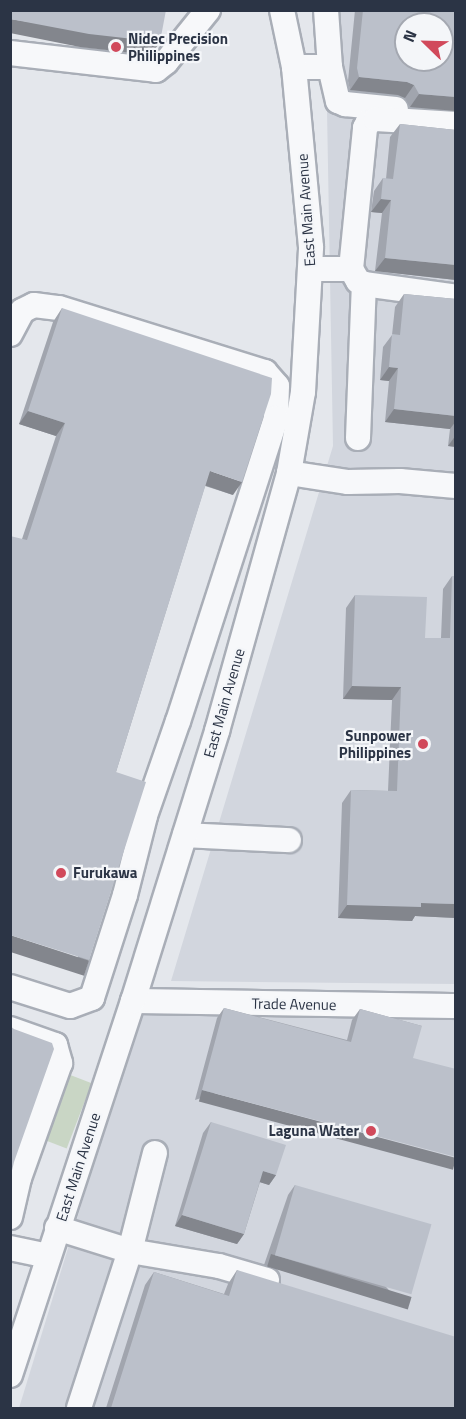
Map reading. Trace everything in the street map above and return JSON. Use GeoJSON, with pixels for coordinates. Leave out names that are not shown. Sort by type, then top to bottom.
{"type":"FeatureCollection","features":[{"type":"Feature","properties":{"kind":"street"},"geometry":{"type":"LineString","coordinates":[[10,53],[156,70],[208,10]]}},
{"type":"Feature","properties":{"kind":"street","name":"East Main Avenue"},"geometry":{"type":"LineString","coordinates":[[10,1375],[133,1001],[217,731],[289,472],[303,392],[311,269],[294,67],[282,10]]}},
{"type":"Feature","properties":{"kind":"street"},"geometry":{"type":"LineString","coordinates":[[326,10],[330,67],[338,101],[345,104],[456,115]]}},
{"type":"Feature","properties":{"kind":"street"},"geometry":{"type":"LineString","coordinates":[[294,67],[330,67]]}},
{"type":"Feature","properties":{"kind":"street"},"geometry":{"type":"LineString","coordinates":[[358,438],[358,276],[364,128],[368,122],[376,119],[456,124]]}},
{"type":"Feature","properties":{"kind":"street"},"geometry":{"type":"LineString","coordinates":[[311,269],[358,276],[452,296]]}},
{"type":"Feature","properties":{"kind":"street"},"geometry":{"type":"LineString","coordinates":[[10,334],[22,311],[34,305],[59,308],[265,372],[278,386],[276,418],[145,816],[125,895],[92,998],[70,1006],[10,987]]}},
{"type":"Feature","properties":{"kind":"street"},"geometry":{"type":"LineString","coordinates":[[289,472],[337,481],[400,481],[456,486]]}},
{"type":"Feature","properties":{"kind":"street"},"geometry":{"type":"LineString","coordinates":[[178,721],[217,731]]}},
{"type":"Feature","properties":{"kind":"street"},"geometry":{"type":"LineString","coordinates":[[184,836],[289,840]]}},
{"type":"Feature","properties":{"kind":"street","name":"Trade Avenue"},"geometry":{"type":"LineString","coordinates":[[133,1001],[456,1006]]}},
{"type":"Feature","properties":{"kind":"street"},"geometry":{"type":"LineString","coordinates":[[10,1029],[56,1045],[60,1063],[19,1178],[10,1217]]}},
{"type":"Feature","properties":{"kind":"street"},"geometry":{"type":"LineString","coordinates":[[79,1408],[130,1251],[155,1153]]}},
{"type":"Feature","properties":{"kind":"street"},"geometry":{"type":"LineString","coordinates":[[57,1228],[130,1251],[219,1266],[286,1286]]}},
{"type":"Feature","properties":{"kind":"street"},"geometry":{"type":"LineString","coordinates":[[10,1248],[48,1256]]}},
{"type":"Feature","properties":{"kind":"shaded area","name":"Sunpower Philippines"},"geometry":{"type":"Polygon","coordinates":[[[317,11],[455,11],[455,984],[171,981],[333,446],[327,110],[317,11]]]}},
{"type":"Feature","properties":{"kind":"shaded area"},"geometry":{"type":"Polygon","coordinates":[[[144,1011],[455,1020],[455,1408],[19,1408],[118,1085],[144,1011]]]}},
{"type":"Feature","properties":{"kind":"green space"},"geometry":{"type":"Polygon","coordinates":[[[60,1071],[92,1083],[67,1149],[35,1136],[60,1071]]]}},
{"type":"Feature","properties":{"kind":"building"},"geometry":{"type":"Polygon","coordinates":[[[10,10],[166,10],[160,42],[89,34],[10,19],[10,10]]]}},
{"type":"Feature","properties":{"kind":"building"},"geometry":{"type":"Polygon","coordinates":[[[363,10],[456,10],[456,97],[419,94],[414,85],[407,82],[359,77],[357,68],[363,10]]]}},
{"type":"Feature","properties":{"kind":"building"},"geometry":{"type":"Polygon","coordinates":[[[400,124],[456,130],[456,265],[385,258],[391,200],[381,199],[383,178],[393,179],[400,124]]]}},
{"type":"Feature","properties":{"kind":"building"},"geometry":{"type":"Polygon","coordinates":[[[404,294],[456,299],[456,416],[394,409],[398,368],[389,367],[392,334],[400,335],[404,294]]]}},
{"type":"Feature","properties":{"kind":"building"},"geometry":{"type":"Polygon","coordinates":[[[62,308],[272,378],[271,394],[242,482],[210,471],[116,772],[146,782],[89,960],[10,935],[10,536],[27,540],[65,423],[28,411],[62,308]]]}},
{"type":"Feature","properties":{"kind":"building","name":"Sunpower Philippines"},"geometry":{"type":"Polygon","coordinates":[[[452,576],[456,576],[456,904],[421,903],[421,907],[347,905],[351,790],[397,791],[401,687],[352,686],[355,595],[427,597],[425,638],[450,638],[452,576]]]}},
{"type":"Feature","properties":{"kind":"building","name":"Laguna Water"},"geometry":{"type":"Polygon","coordinates":[[[224,1008],[351,1042],[360,1009],[422,1026],[413,1058],[456,1069],[456,1157],[202,1090],[224,1008]]]}},
{"type":"Feature","properties":{"kind":"building"},"geometry":{"type":"Polygon","coordinates":[[[10,1026],[52,1043],[54,1049],[10,1179],[10,1026]]]}},
{"type":"Feature","properties":{"kind":"building"},"geometry":{"type":"Polygon","coordinates":[[[211,1122],[286,1145],[276,1175],[263,1171],[244,1234],[182,1215],[211,1122]]]}},
{"type":"Feature","properties":{"kind":"building"},"geometry":{"type":"Polygon","coordinates":[[[295,1185],[431,1224],[411,1294],[275,1255],[295,1185]]]}},
{"type":"Feature","properties":{"kind":"building"},"geometry":{"type":"Polygon","coordinates":[[[237,1270],[456,1337],[456,1408],[111,1408],[154,1272],[229,1296],[237,1270]]]}},
{"type":"Feature","properties":{"kind":"place","name":"Nidec Precision Philippines"},"geometry":{"type":"Point","coordinates":[116,47]}},
{"type":"Feature","properties":{"kind":"place","name":"Sunpower Philippines"},"geometry":{"type":"Point","coordinates":[423,744]}},
{"type":"Feature","properties":{"kind":"place","name":"Furukawa"},"geometry":{"type":"Point","coordinates":[61,873]}},
{"type":"Feature","properties":{"kind":"place","name":"Laguna Water"},"geometry":{"type":"Point","coordinates":[371,1131]}}]}
